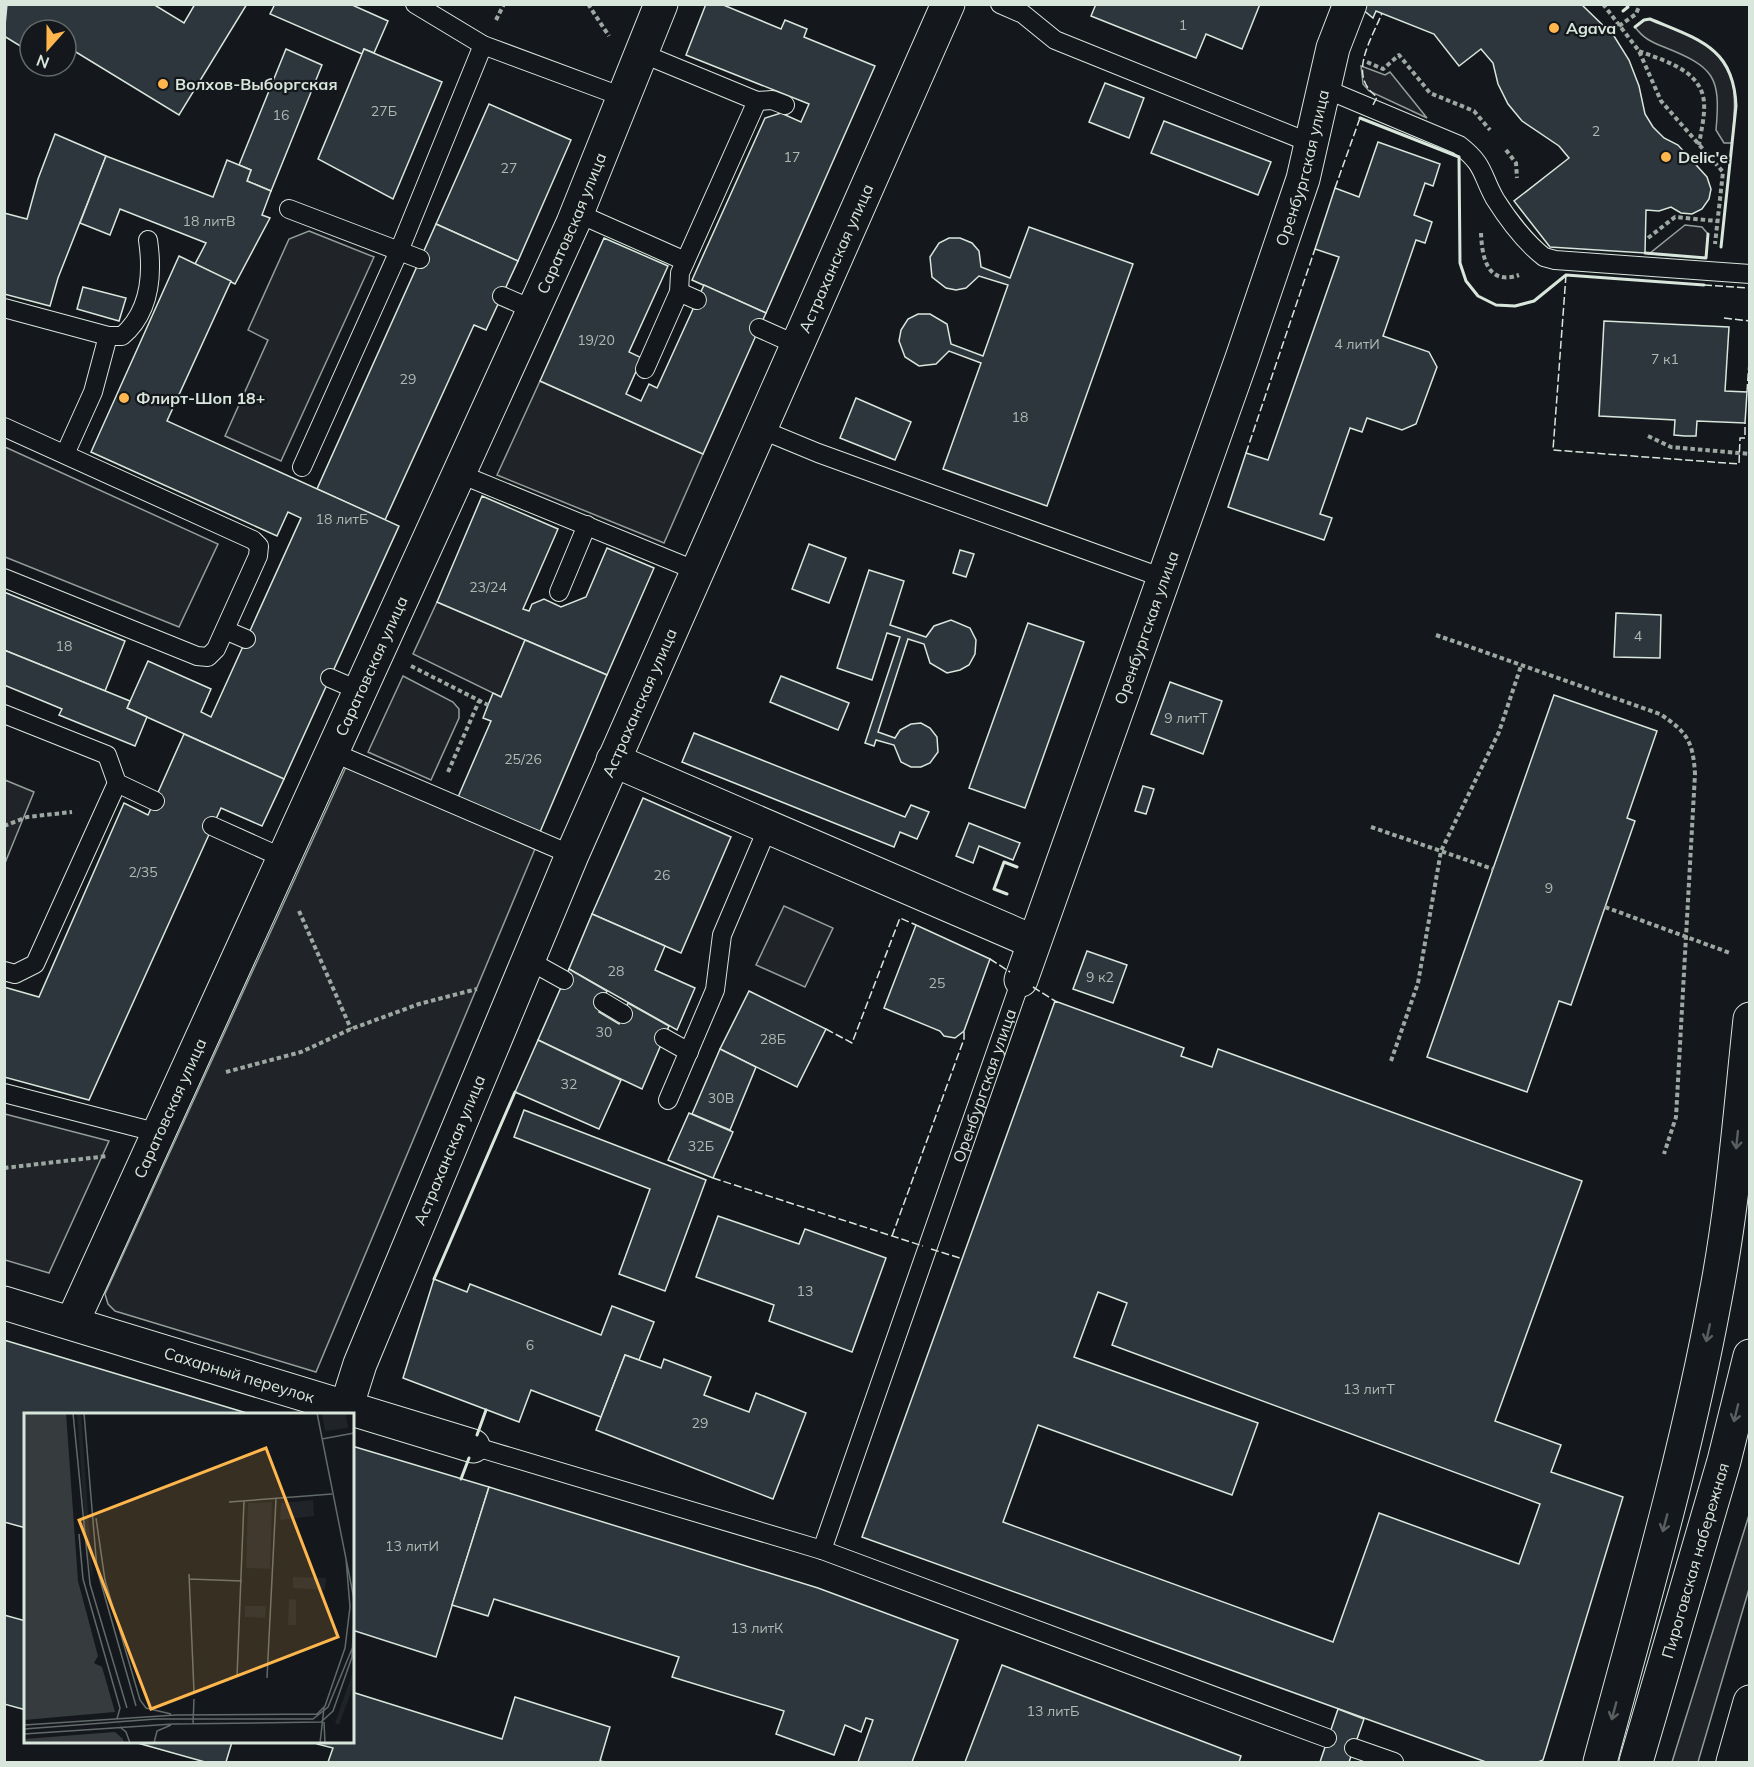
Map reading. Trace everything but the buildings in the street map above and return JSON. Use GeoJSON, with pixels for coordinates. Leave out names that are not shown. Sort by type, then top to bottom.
{"type":"FeatureCollection","features":[{"type":"Feature","properties":{"kind":"street","name":"Саратовская улица"},"geometry":{"type":"LineString","coordinates":[[72,1323],[534,310],[577,213],[661,4]]}},
{"type":"Feature","properties":{"kind":"street","name":"Астраханская улица"},"geometry":{"type":"LineString","coordinates":[[346,1408],[360,1364],[572,855],[948,4]]}},
{"type":"Feature","properties":{"kind":"street","name":"Оренбургская улица"},"geometry":{"type":"LineString","coordinates":[[1021,980],[1242,358],[1313,144],[1333,48],[1350,4]]}},
{"type":"Feature","properties":{"kind":"street"},"geometry":{"type":"LineString","coordinates":[[614,760],[1034,942]]}},
{"type":"Feature","properties":{"kind":"street"},"geometry":{"type":"LineString","coordinates":[[1600,1762],[1683,1454],[1715,1298],[1732,1196],[1749,1019]]}},
{"type":"Feature","properties":{"kind":"street","name":"Сахарный переулок"},"geometry":{"type":"LineString","coordinates":[[4,1303],[473,1446]]}},
{"type":"Feature","properties":{"kind":"street","name":"Пироговская набережная"},"geometry":{"type":"LineString","coordinates":[[1636,1762],[1724,1461],[1749,1356]]}},
{"type":"Feature","properties":{"kind":"street"},"geometry":{"type":"LineString","coordinates":[[1733,1762],[1749,1702]]}},
{"type":"Feature","properties":{"kind":"lane"},"geometry":{"type":"LineString","coordinates":[[415,4],[483,45],[623,97]]}},
{"type":"Feature","properties":{"kind":"lane"},"geometry":{"type":"LineString","coordinates":[[1000,4],[1023,14],[1055,40],[1313,144]]}},
{"type":"Feature","properties":{"kind":"lane"},"geometry":{"type":"LineString","coordinates":[[302,467],[399,251],[483,45]]}},
{"type":"Feature","properties":{"kind":"lane"},"geometry":{"type":"LineString","coordinates":[[641,53],[757,101],[772,100],[785,105]]}},
{"type":"Feature","properties":{"kind":"lane"},"geometry":{"type":"LineString","coordinates":[[1323,88],[1466,151],[1483,169],[1495,199],[1544,257],[1555,260],[1749,274]]}},
{"type":"Feature","properties":{"kind":"lane"},"geometry":{"type":"LineString","coordinates":[[645,369],[679,292],[680,273],[685,261],[757,101]]}},
{"type":"Feature","properties":{"kind":"lane"},"geometry":{"type":"LineString","coordinates":[[289,208],[420,259]]}},
{"type":"Feature","properties":{"kind":"lane"},"geometry":{"type":"LineString","coordinates":[[577,213],[685,261]]}},
{"type":"Feature","properties":{"kind":"lane"},"geometry":{"type":"LineString","coordinates":[[4,308],[108,336],[122,336],[132,327],[147,294],[152,267],[148,240]]}},
{"type":"Feature","properties":{"kind":"lane"},"geometry":{"type":"LineString","coordinates":[[679,292],[697,300]]}},
{"type":"Feature","properties":{"kind":"lane"},"geometry":{"type":"LineString","coordinates":[[502,296],[534,310]]}},
{"type":"Feature","properties":{"kind":"lane"},"geometry":{"type":"LineString","coordinates":[[759,328],[797,345]]}},
{"type":"Feature","properties":{"kind":"lane"},"geometry":{"type":"LineString","coordinates":[[65,454],[93,392],[108,336]]}},
{"type":"Feature","properties":{"kind":"lane"},"geometry":{"type":"LineString","coordinates":[[4,427],[253,540],[259,546],[258,556],[225,630],[216,649],[208,657],[197,656],[4,578]]}},
{"type":"Feature","properties":{"kind":"lane"},"geometry":{"type":"LineString","coordinates":[[760,429],[818,453],[1163,578]]}},
{"type":"Feature","properties":{"kind":"lane"},"geometry":{"type":"LineString","coordinates":[[460,474],[697,570]]}},
{"type":"Feature","properties":{"kind":"lane"},"geometry":{"type":"LineString","coordinates":[[560,592],[587,525]]}},
{"type":"Feature","properties":{"kind":"lane"},"geometry":{"type":"LineString","coordinates":[[225,630],[246,639]]}},
{"type":"Feature","properties":{"kind":"lane"},"geometry":{"type":"LineString","coordinates":[[330,678],[360,691]]}},
{"type":"Feature","properties":{"kind":"lane"},"geometry":{"type":"LineString","coordinates":[[4,714],[107,755],[117,783],[154,801]]}},
{"type":"Feature","properties":{"kind":"lane"},"geometry":{"type":"LineString","coordinates":[[332,752],[572,855]]}},
{"type":"Feature","properties":{"kind":"lane"},"geometry":{"type":"LineString","coordinates":[[4,971],[15,974],[35,964],[117,783]]}},
{"type":"Feature","properties":{"kind":"lane"},"geometry":{"type":"LineString","coordinates":[[212,826],[282,863]]}},
{"type":"Feature","properties":{"kind":"lane"},"geometry":{"type":"LineString","coordinates":[[668,1100],[716,990],[722,935],[768,827]]}},
{"type":"Feature","properties":{"kind":"lane"},"geometry":{"type":"LineString","coordinates":[[528,960],[564,980]]}},
{"type":"Feature","properties":{"kind":"lane","name":"Оренбургская улица"},"geometry":{"type":"LineString","coordinates":[[822,1550],[1021,980]]}},
{"type":"Feature","properties":{"kind":"lane"},"geometry":{"type":"LineString","coordinates":[[603,1002],[622,1014]]}},
{"type":"Feature","properties":{"kind":"lane"},"geometry":{"type":"LineString","coordinates":[[664,1038],[689,1052]]}},
{"type":"Feature","properties":{"kind":"lane"},"geometry":{"type":"LineString","coordinates":[[4,1093],[159,1132]]}},
{"type":"Feature","properties":{"kind":"lane"},"geometry":{"type":"LineString","coordinates":[[473,1446],[822,1550],[1327,1738]]}},
{"type":"Feature","properties":{"kind":"lane"},"geometry":{"type":"LineString","coordinates":[[1354,1748],[1394,1762]]}},
{"type":"Feature","properties":{"kind":"path"},"geometry":{"type":"LineString","coordinates":[[588,4],[610,38]]}},
{"type":"Feature","properties":{"kind":"path"},"geometry":{"type":"LineString","coordinates":[[1604,4],[1639,51],[1661,101],[1723,172],[1716,236]]}},
{"type":"Feature","properties":{"kind":"path"},"geometry":{"type":"LineString","coordinates":[[1620,26],[1636,14],[1640,4]]}},
{"type":"Feature","properties":{"kind":"path"},"geometry":{"type":"LineString","coordinates":[[1639,51],[1680,68],[1692,76],[1700,88],[1704,102],[1699,145]]}},
{"type":"Feature","properties":{"kind":"path"},"geometry":{"type":"LineString","coordinates":[[1363,60],[1383,69]]}},
{"type":"Feature","properties":{"kind":"path"},"geometry":{"type":"LineString","coordinates":[[1645,240],[1674,216],[1717,221]]}},
{"type":"Feature","properties":{"kind":"path"},"geometry":{"type":"LineString","coordinates":[[1481,232],[1483,259],[1488,268],[1506,277],[1525,272]]}},
{"type":"Feature","properties":{"kind":"path"},"geometry":{"type":"LineString","coordinates":[[1648,436],[1671,447],[1749,454]]}},
{"type":"Feature","properties":{"kind":"path"},"geometry":{"type":"LineString","coordinates":[[1436,635],[1660,714],[1682,729],[1694,750],[1695,774],[1676,1117],[1664,1154]]}},
{"type":"Feature","properties":{"kind":"path"},"geometry":{"type":"LineString","coordinates":[[402,662],[488,705]]}},
{"type":"Feature","properties":{"kind":"path"},"geometry":{"type":"LineString","coordinates":[[1391,1061],[1418,983],[1441,851],[1499,732],[1521,666]]}},
{"type":"Feature","properties":{"kind":"path"},"geometry":{"type":"LineString","coordinates":[[437,798],[479,701]]}},
{"type":"Feature","properties":{"kind":"path"},"geometry":{"type":"LineString","coordinates":[[4,826],[27,817],[105,809]]}},
{"type":"Feature","properties":{"kind":"path"},"geometry":{"type":"LineString","coordinates":[[1371,827],[1493,869]]}},
{"type":"Feature","properties":{"kind":"path"},"geometry":{"type":"LineString","coordinates":[[282,863],[351,1029]]}},
{"type":"Feature","properties":{"kind":"path"},"geometry":{"type":"LineString","coordinates":[[1605,907],[1730,952]]}},
{"type":"Feature","properties":{"kind":"path"},"geometry":{"type":"LineString","coordinates":[[181,1083],[301,1052],[351,1029],[420,1004],[483,987]]}},
{"type":"Feature","properties":{"kind":"path"},"geometry":{"type":"LineString","coordinates":[[4,1168],[119,1155]]}},
{"type":"Feature","properties":{"kind":"shaded area"},"geometry":{"type":"Polygon","coordinates":[[[1650,19],[1697,40],[1712,49],[1723,60],[1730,74],[1734,91],[1732,143],[1724,143],[1716,130],[1717,97],[1711,76],[1694,61],[1641,34],[1635,27],[1644,20],[1650,19]]]}},
{"type":"Feature","properties":{"kind":"shaded area"},"geometry":{"type":"Polygon","coordinates":[[[1361,66],[1385,75],[1390,72],[1427,118],[1369,91],[1363,84],[1361,66]]]}},
{"type":"Feature","properties":{"kind":"shaded area"},"geometry":{"type":"Polygon","coordinates":[[[1685,225],[1702,227],[1708,234],[1706,258],[1649,254],[1685,225]]]}},
{"type":"Feature","properties":{"kind":"shaded area"},"geometry":{"type":"Polygon","coordinates":[[[309,231],[374,257],[281,461],[225,436],[268,340],[248,330],[289,239],[309,231]]]}},
{"type":"Feature","properties":{"kind":"shaded area"},"geometry":{"type":"Polygon","coordinates":[[[540,381],[703,454],[664,543],[497,475],[540,381]]]}},
{"type":"Feature","properties":{"kind":"shaded area"},"geometry":{"type":"Polygon","coordinates":[[[5,447],[218,544],[179,627],[5,557],[5,447]]]}},
{"type":"Feature","properties":{"kind":"shaded area"},"geometry":{"type":"Polygon","coordinates":[[[437,602],[525,640],[501,697],[413,654],[437,602]]]}},
{"type":"Feature","properties":{"kind":"shaded area"},"geometry":{"type":"Polygon","coordinates":[[[403,676],[453,702],[459,709],[459,718],[431,780],[368,752],[403,676]]]}},
{"type":"Feature","properties":{"kind":"shaded area"},"geometry":{"type":"Polygon","coordinates":[[[346,767],[535,849],[316,1372],[115,1311],[108,1304],[105,1294],[346,767]]]}},
{"type":"Feature","properties":{"kind":"shaded area"},"geometry":{"type":"Polygon","coordinates":[[[5,780],[34,792],[5,863],[5,780]]]}},
{"type":"Feature","properties":{"kind":"shaded area"},"geometry":{"type":"Polygon","coordinates":[[[784,906],[833,928],[805,987],[756,965],[784,906]]]}},
{"type":"Feature","properties":{"kind":"shaded area"},"geometry":{"type":"Polygon","coordinates":[[[5,1114],[109,1141],[49,1273],[5,1260],[5,1114]]]}},
{"type":"Feature","properties":{"kind":"shaded area"},"geometry":{"type":"Polygon","coordinates":[[[1749,1515],[1749,1589],[1698,1762],[1672,1762],[1749,1515]]]}},
{"type":"Feature","properties":{"kind":"fence"},"geometry":{"type":"LineString","coordinates":[[1373,105],[1377,97],[1368,88],[1362,68],[1364,57],[1382,13]]}},
{"type":"Feature","properties":{"kind":"fence"},"geometry":{"type":"LineString","coordinates":[[1335,188],[1360,118]]}},
{"type":"Feature","properties":{"kind":"fence"},"geometry":{"type":"LineString","coordinates":[[1246,453],[1315,249]]}},
{"type":"Feature","properties":{"kind":"fence"},"geometry":{"type":"LineString","coordinates":[[1566,275],[1553,450],[1739,464],[1740,438],[1745,438],[1745,423]]}},
{"type":"Feature","properties":{"kind":"fence"},"geometry":{"type":"LineString","coordinates":[[1704,285],[1750,288]]}},
{"type":"Feature","properties":{"kind":"fence"},"geometry":{"type":"LineString","coordinates":[[1724,318],[1750,321]]}},
{"type":"Feature","properties":{"kind":"fence"},"geometry":{"type":"LineString","coordinates":[[1747,392],[1750,347]]}},
{"type":"Feature","properties":{"kind":"fence"},"geometry":{"type":"LineString","coordinates":[[826,1029],[852,1043],[900,918],[916,925]]}},
{"type":"Feature","properties":{"kind":"fence"},"geometry":{"type":"LineString","coordinates":[[990,959],[1010,972]]}},
{"type":"Feature","properties":{"kind":"fence"},"geometry":{"type":"LineString","coordinates":[[1033,987],[1055,1001]]}},
{"type":"Feature","properties":{"kind":"fence"},"geometry":{"type":"LineString","coordinates":[[892,1236],[964,1039],[964,1031]]}},
{"type":"Feature","properties":{"kind":"fence"},"geometry":{"type":"LineString","coordinates":[[713,1178],[923,1246]]}},
{"type":"Feature","properties":{"kind":"fence"},"geometry":{"type":"LineString","coordinates":[[931,1249],[963,1259]]}},
{"type":"Feature","properties":{"kind":"wall"},"geometry":{"type":"LineString","coordinates":[[1623,11],[1628,7],[1626,4]]}},
{"type":"Feature","properties":{"kind":"wall"},"geometry":{"type":"LineString","coordinates":[[1635,27],[1644,20],[1650,19],[1683,33],[1710,48],[1728,70],[1734,86],[1736,106],[1721,247]]}},
{"type":"Feature","properties":{"kind":"wall"},"geometry":{"type":"LineString","coordinates":[[1360,118],[1459,157],[1460,263],[1466,281],[1478,296],[1496,305],[1515,306],[1534,301],[1566,275],[1704,285]]}},
{"type":"Feature","properties":{"kind":"wall"},"geometry":{"type":"LineString","coordinates":[[1645,253],[1706,258],[1708,234]]}},
{"type":"Feature","properties":{"kind":"wall"},"geometry":{"type":"LineString","coordinates":[[1007,894],[994,889],[1004,862],[1017,867]]}},
{"type":"Feature","properties":{"kind":"wall"},"geometry":{"type":"LineString","coordinates":[[434,1279],[515,1092]]}},
{"type":"Feature","properties":{"kind":"wall"},"geometry":{"type":"LineString","coordinates":[[477,1435],[486,1410]]}},
{"type":"Feature","properties":{"kind":"wall"},"geometry":{"type":"LineString","coordinates":[[461,1479],[469,1458]]}},
{"type":"Feature","properties":{"kind":"place","name":"Agava"},"geometry":{"type":"Point","coordinates":[1554,28]}},
{"type":"Feature","properties":{"kind":"place","name":"Волхов-Выборгская"},"geometry":{"type":"Point","coordinates":[163,84]}},
{"type":"Feature","properties":{"kind":"place","name":"Delic'e"},"geometry":{"type":"Point","coordinates":[1666,157]}},
{"type":"Feature","properties":{"kind":"place","name":"Флирт-Шоп 18+"},"geometry":{"type":"Point","coordinates":[124,398]}}]}
